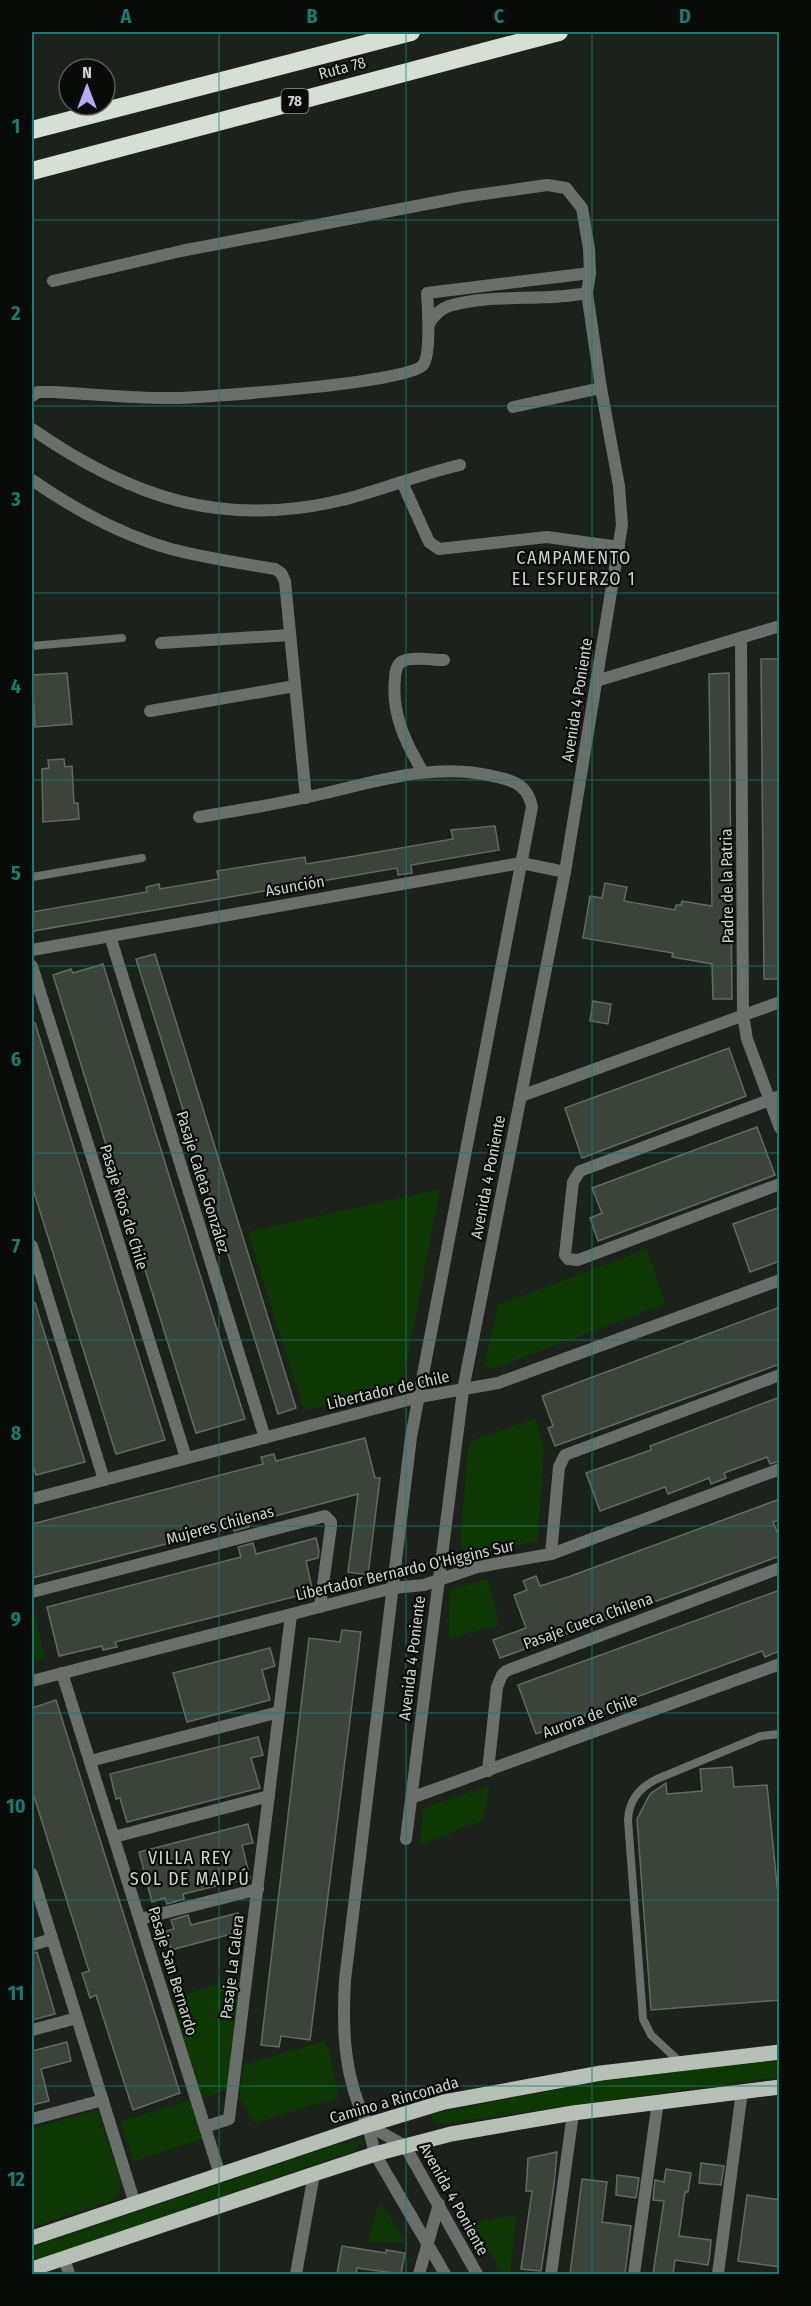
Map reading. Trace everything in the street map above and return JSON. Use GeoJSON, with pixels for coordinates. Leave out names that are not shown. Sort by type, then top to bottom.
{"type":"FeatureCollection","features":[{"type":"Feature","properties":{"kind":"highway","name":"Ruta 78"},"geometry":{"type":"LineString","coordinates":[[32,130],[411,32]]}},
{"type":"Feature","properties":{"kind":"highway","name":"Ruta 78"},"geometry":{"type":"LineString","coordinates":[[32,171],[559,32]]}},
{"type":"Feature","properties":{"kind":"main road","name":"Camino a Rinconada"},"geometry":{"type":"LineString","coordinates":[[32,2238],[368,2125],[444,2102],[522,2086],[681,2063],[780,2052]]}},
{"type":"Feature","properties":{"kind":"main road"},"geometry":{"type":"LineString","coordinates":[[32,2269],[314,2174],[405,2146],[488,2126],[658,2101],[780,2087]]}},
{"type":"Feature","properties":{"kind":"street","name":"Avenida 4 Poniente"},"geometry":{"type":"LineString","coordinates":[[53,281],[248,238],[463,197],[548,184],[566,188],[582,208],[590,273],[587,293],[619,486],[622,525],[565,872],[463,1390],[406,1839]]}},
{"type":"Feature","properties":{"kind":"street"},"geometry":{"type":"LineString","coordinates":[[32,396],[38,393],[54,393],[175,398],[255,393],[371,380],[413,372],[422,367],[426,358],[429,324],[427,293],[590,273]]}},
{"type":"Feature","properties":{"kind":"street"},"geometry":{"type":"LineString","coordinates":[[429,324],[433,317],[447,306],[490,300],[571,296],[587,293]]}},
{"type":"Feature","properties":{"kind":"street"},"geometry":{"type":"LineString","coordinates":[[513,407],[601,388]]}},
{"type":"Feature","properties":{"kind":"street"},"geometry":{"type":"LineString","coordinates":[[32,429],[74,457],[120,482],[161,496],[208,508],[261,511],[309,506],[370,493],[460,465]]}},
{"type":"Feature","properties":{"kind":"street"},"geometry":{"type":"LineString","coordinates":[[32,480],[66,503],[98,519],[170,548],[214,559],[275,569],[281,573],[285,581],[306,798]]}},
{"type":"Feature","properties":{"kind":"street"},"geometry":{"type":"LineString","coordinates":[[402,482],[429,542],[439,549],[547,537],[619,547]]}},
{"type":"Feature","properties":{"kind":"street"},"geometry":{"type":"LineString","coordinates":[[596,681],[780,626]]}},
{"type":"Feature","properties":{"kind":"street"},"geometry":{"type":"LineString","coordinates":[[161,643],[290,635]]}},
{"type":"Feature","properties":{"kind":"street","name":"Padre de la Patria"},"geometry":{"type":"LineString","coordinates":[[741,638],[743,1015],[747,1039],[774,1098],[780,1128]]}},
{"type":"Feature","properties":{"kind":"street"},"geometry":{"type":"LineString","coordinates":[[199,817],[306,798],[423,772],[404,737],[397,713],[393,689],[395,671],[398,665],[405,660],[444,660]]}},
{"type":"Feature","properties":{"kind":"street"},"geometry":{"type":"LineString","coordinates":[[150,711],[295,686]]}},
{"type":"Feature","properties":{"kind":"street","name":"Avenida 4 Poniente"},"geometry":{"type":"LineString","coordinates":[[423,772],[470,770],[513,781],[528,794],[532,813],[411,1437],[343,2006],[344,2040],[351,2083],[357,2104],[368,2125],[375,2154],[445,2274]]}},
{"type":"Feature","properties":{"kind":"street","name":"Asunción"},"geometry":{"type":"LineString","coordinates":[[32,950],[521,863],[565,872]]}},
{"type":"Feature","properties":{"kind":"street","name":"Pasaje Caleta González"},"geometry":{"type":"LineString","coordinates":[[110,936],[265,1438]]}},
{"type":"Feature","properties":{"kind":"street","name":"Pasaje Ríos de Chile"},"geometry":{"type":"LineString","coordinates":[[32,966],[186,1458]]}},
{"type":"Feature","properties":{"kind":"street"},"geometry":{"type":"LineString","coordinates":[[521,1096],[780,1002]]}},
{"type":"Feature","properties":{"kind":"street"},"geometry":{"type":"LineString","coordinates":[[774,1098],[580,1172],[573,1182],[564,1250],[568,1259],[578,1260],[780,1184]]}},
{"type":"Feature","properties":{"kind":"street"},"geometry":{"type":"LineString","coordinates":[[32,1246],[104,1480]]}},
{"type":"Feature","properties":{"kind":"street","name":"Libertador de Chile"},"geometry":{"type":"LineString","coordinates":[[32,1499],[419,1397],[498,1383],[780,1280]]}},
{"type":"Feature","properties":{"kind":"street"},"geometry":{"type":"LineString","coordinates":[[551,1554],[559,1467],[565,1455],[780,1375]]}},
{"type":"Feature","properties":{"kind":"street","name":"Libertador Bernardo O'Higgins Sur"},"geometry":{"type":"LineString","coordinates":[[32,1681],[393,1588],[424,1585],[477,1567],[551,1554],[780,1469]]}},
{"type":"Feature","properties":{"kind":"street","name":"Mujeres Chilenas"},"geometry":{"type":"LineString","coordinates":[[32,1592],[325,1516],[331,1522],[331,1527],[320,1607]]}},
{"type":"Feature","properties":{"kind":"street","name":"Pasaje Cueca Chilena"},"geometry":{"type":"LineString","coordinates":[[488,1771],[498,1681],[506,1671],[780,1568]]}},
{"type":"Feature","properties":{"kind":"street","name":"Pasaje La Calera"},"geometry":{"type":"LineString","coordinates":[[205,2127],[229,2119],[291,1615]]}},
{"type":"Feature","properties":{"kind":"street","name":"Aurora de Chile"},"geometry":{"type":"LineString","coordinates":[[411,1798],[780,1664]]}},
{"type":"Feature","properties":{"kind":"street","name":"Pasaje San Bernardo"},"geometry":{"type":"LineString","coordinates":[[63,1673],[220,2175]]}},
{"type":"Feature","properties":{"kind":"street"},"geometry":{"type":"LineString","coordinates":[[90,1761],[279,1712]]}},
{"type":"Feature","properties":{"kind":"street"},"geometry":{"type":"LineString","coordinates":[[114,1837],[269,1796]]}},
{"type":"Feature","properties":{"kind":"street"},"geometry":{"type":"LineString","coordinates":[[32,1874],[135,2204]]}},
{"type":"Feature","properties":{"kind":"street"},"geometry":{"type":"LineString","coordinates":[[140,1919],[258,1889]]}},
{"type":"Feature","properties":{"kind":"street"},"geometry":{"type":"LineString","coordinates":[[32,1945],[52,1939]]}},
{"type":"Feature","properties":{"kind":"street"},"geometry":{"type":"LineString","coordinates":[[32,2030],[77,2018]]}},
{"type":"Feature","properties":{"kind":"street"},"geometry":{"type":"LineString","coordinates":[[718,2274],[742,2091]]}},
{"type":"Feature","properties":{"kind":"street"},"geometry":{"type":"LineString","coordinates":[[32,2119],[103,2100]]}},
{"type":"Feature","properties":{"kind":"street"},"geometry":{"type":"LineString","coordinates":[[634,2274],[658,2101]]}},
{"type":"Feature","properties":{"kind":"street"},"geometry":{"type":"LineString","coordinates":[[551,2274],[573,2113]]}},
{"type":"Feature","properties":{"kind":"street","name":"Avenida 4 Poniente"},"geometry":{"type":"LineString","coordinates":[[368,2125],[405,2146],[477,2274]]}},
{"type":"Feature","properties":{"kind":"street"},"geometry":{"type":"LineString","coordinates":[[296,2274],[314,2174]]}},
{"type":"Feature","properties":{"kind":"street"},"geometry":{"type":"LineString","coordinates":[[419,2274],[439,2204]]}},
{"type":"Feature","properties":{"kind":"street"},"geometry":{"type":"LineString","coordinates":[[63,2258],[69,2274]]}},
{"type":"Feature","properties":{"kind":"lane"},"geometry":{"type":"LineString","coordinates":[[32,646],[122,638]]}},
{"type":"Feature","properties":{"kind":"lane"},"geometry":{"type":"LineString","coordinates":[[32,877],[142,858]]}},
{"type":"Feature","properties":{"kind":"lane"},"geometry":{"type":"LineString","coordinates":[[681,2063],[651,2035],[643,2019],[628,1820],[631,1803],[641,1788],[657,1779],[762,1736],[780,1734]]}},
{"type":"Feature","properties":{"kind":"green space"},"geometry":{"type":"Polygon","coordinates":[[[440,1189],[402,1387],[304,1411],[248,1232],[440,1189]]]}},
{"type":"Feature","properties":{"kind":"green space"},"geometry":{"type":"Polygon","coordinates":[[[647,1249],[665,1304],[493,1369],[484,1365],[498,1305],[647,1249]]]}},
{"type":"Feature","properties":{"kind":"green space"},"geometry":{"type":"Polygon","coordinates":[[[535,1418],[544,1448],[538,1541],[465,1553],[460,1545],[468,1448],[474,1440],[535,1418]]]}},
{"type":"Feature","properties":{"kind":"green space"},"geometry":{"type":"Polygon","coordinates":[[[487,1579],[500,1625],[449,1638],[450,1589],[487,1579]]]}},
{"type":"Feature","properties":{"kind":"green space"},"geometry":{"type":"Polygon","coordinates":[[[32,1602],[45,1658],[32,1661],[32,1602]]]}},
{"type":"Feature","properties":{"kind":"green space"},"geometry":{"type":"Polygon","coordinates":[[[489,1786],[483,1820],[420,1845],[423,1808],[489,1786]]]}},
{"type":"Feature","properties":{"kind":"green space"},"geometry":{"type":"Polygon","coordinates":[[[247,1975],[230,2090],[201,2098],[170,1999],[247,1975]]]}},
{"type":"Feature","properties":{"kind":"green space"},"geometry":{"type":"Polygon","coordinates":[[[324,2041],[329,2050],[339,2097],[255,2123],[239,2097],[244,2065],[324,2041]]]}},
{"type":"Feature","properties":{"kind":"green space"},"geometry":{"type":"Polygon","coordinates":[[[779,2059],[779,2077],[439,2124],[432,2121],[432,2114],[636,2074],[779,2059]]]}},
{"type":"Feature","properties":{"kind":"green space"},"geometry":{"type":"Polygon","coordinates":[[[191,2100],[203,2139],[133,2162],[121,2121],[191,2100]]]}},
{"type":"Feature","properties":{"kind":"green space"},"geometry":{"type":"Polygon","coordinates":[[[97,2110],[121,2178],[120,2191],[114,2200],[32,2227],[32,2129],[97,2110]]]}},
{"type":"Feature","properties":{"kind":"green space"},"geometry":{"type":"Polygon","coordinates":[[[362,2140],[356,2150],[32,2262],[32,2247],[336,2145],[362,2140]]]}},
{"type":"Feature","properties":{"kind":"green space"},"geometry":{"type":"Polygon","coordinates":[[[380,2202],[407,2243],[367,2242],[380,2202]]]}},
{"type":"Feature","properties":{"kind":"green space"},"geometry":{"type":"Polygon","coordinates":[[[517,2215],[510,2274],[502,2274],[473,2223],[517,2215]]]}},
{"type":"Feature","properties":{"kind":"building"},"geometry":{"type":"Polygon","coordinates":[[[761,659],[780,659],[780,979],[764,979],[761,659]]]}},
{"type":"Feature","properties":{"kind":"building"},"geometry":{"type":"Polygon","coordinates":[[[67,673],[72,724],[35,727],[32,675],[67,673]]]}},
{"type":"Feature","properties":{"kind":"building"},"geometry":{"type":"Polygon","coordinates":[[[729,673],[732,999],[713,999],[712,964],[672,957],[673,953],[583,938],[590,896],[602,898],[605,883],[627,887],[624,901],[675,910],[676,905],[681,905],[682,901],[712,906],[709,674],[729,673]]]}},
{"type":"Feature","properties":{"kind":"building"},"geometry":{"type":"Polygon","coordinates":[[[64,759],[65,767],[72,766],[74,803],[78,803],[79,819],[43,822],[42,769],[49,768],[48,760],[64,759]]]}},
{"type":"Feature","properties":{"kind":"building"},"geometry":{"type":"Polygon","coordinates":[[[495,826],[499,850],[411,865],[412,873],[398,875],[397,868],[33,931],[32,912],[147,892],[146,887],[159,884],[160,889],[219,879],[217,871],[305,857],[306,864],[453,839],[451,830],[495,826]]]}},
{"type":"Feature","properties":{"kind":"building"},"geometry":{"type":"Polygon","coordinates":[[[155,954],[296,1408],[278,1414],[136,959],[155,954]]]}},
{"type":"Feature","properties":{"kind":"building"},"geometry":{"type":"Polygon","coordinates":[[[103,964],[245,1419],[196,1433],[53,975],[71,969],[73,973],[103,964]]]}},
{"type":"Feature","properties":{"kind":"building"},"geometry":{"type":"Polygon","coordinates":[[[593,1001],[611,1004],[608,1024],[590,1021],[593,1001]]]}},
{"type":"Feature","properties":{"kind":"building"},"geometry":{"type":"Polygon","coordinates":[[[32,1023],[35,1023],[165,1440],[116,1454],[32,1186],[32,1023]]]}},
{"type":"Feature","properties":{"kind":"building"},"geometry":{"type":"Polygon","coordinates":[[[729,1048],[746,1096],[582,1158],[565,1108],[729,1048]]]}},
{"type":"Feature","properties":{"kind":"building"},"geometry":{"type":"Polygon","coordinates":[[[757,1127],[775,1175],[598,1241],[590,1218],[602,1213],[592,1188],[757,1127]]]}},
{"type":"Feature","properties":{"kind":"building"},"geometry":{"type":"Polygon","coordinates":[[[780,1207],[780,1261],[750,1272],[733,1224],[780,1207]]]}},
{"type":"Feature","properties":{"kind":"building"},"geometry":{"type":"Polygon","coordinates":[[[35,1303],[85,1462],[36,1475],[32,1462],[32,1304],[35,1303]]]}},
{"type":"Feature","properties":{"kind":"building"},"geometry":{"type":"Polygon","coordinates":[[[780,1307],[780,1364],[555,1446],[548,1428],[553,1426],[542,1396],[780,1307]]]}},
{"type":"Feature","properties":{"kind":"building"},"geometry":{"type":"Polygon","coordinates":[[[780,1397],[780,1461],[770,1464],[767,1457],[724,1473],[726,1478],[711,1484],[709,1478],[668,1494],[665,1487],[600,1511],[586,1473],[651,1450],[650,1446],[780,1397]]]}},
{"type":"Feature","properties":{"kind":"building"},"geometry":{"type":"Polygon","coordinates":[[[365,1438],[375,1478],[380,1478],[368,1575],[348,1572],[358,1494],[248,1523],[249,1527],[234,1531],[233,1527],[32,1578],[32,1524],[263,1464],[261,1457],[274,1454],[276,1461],[365,1438]]]}},
{"type":"Feature","properties":{"kind":"building"},"geometry":{"type":"Polygon","coordinates":[[[780,1499],[780,1520],[773,1522],[780,1539],[780,1556],[500,1658],[493,1640],[526,1628],[514,1595],[527,1590],[523,1581],[536,1576],[540,1586],[780,1499]]]}},
{"type":"Feature","properties":{"kind":"building"},"geometry":{"type":"Polygon","coordinates":[[[316,1538],[318,1558],[306,1561],[313,1592],[115,1642],[117,1647],[103,1650],[102,1646],[59,1656],[47,1607],[241,1557],[238,1547],[253,1543],[256,1554],[316,1538]]]}},
{"type":"Feature","properties":{"kind":"building"},"geometry":{"type":"Polygon","coordinates":[[[780,1590],[779,1651],[765,1657],[762,1651],[536,1734],[518,1685],[780,1590]]]}},
{"type":"Feature","properties":{"kind":"building"},"geometry":{"type":"Polygon","coordinates":[[[342,1630],[361,1632],[310,2040],[281,2036],[279,2047],[261,2045],[309,1638],[340,1642],[342,1630]]]}},
{"type":"Feature","properties":{"kind":"building"},"geometry":{"type":"Polygon","coordinates":[[[270,1648],[275,1666],[262,1670],[270,1700],[187,1722],[173,1673],[270,1648]]]}},
{"type":"Feature","properties":{"kind":"building"},"geometry":{"type":"Polygon","coordinates":[[[56,1700],[180,2093],[133,2110],[96,1995],[90,1998],[82,1973],[89,1971],[32,1790],[32,1708],[56,1700]]]}},
{"type":"Feature","properties":{"kind":"building"},"geometry":{"type":"Polygon","coordinates":[[[258,1737],[263,1755],[251,1758],[260,1788],[127,1822],[120,1798],[116,1799],[110,1774],[258,1737]]]}},
{"type":"Feature","properties":{"kind":"building"},"geometry":{"type":"Polygon","coordinates":[[[732,1767],[734,1787],[767,1785],[780,1915],[780,2000],[651,2010],[637,1819],[650,1794],[666,1783],[667,1794],[702,1791],[700,1769],[732,1767]]]}},
{"type":"Feature","properties":{"kind":"building"},"geometry":{"type":"Polygon","coordinates":[[[248,1824],[253,1843],[242,1845],[250,1878],[183,1894],[184,1899],[167,1904],[165,1898],[152,1902],[139,1852],[248,1824]]]}},
{"type":"Feature","properties":{"kind":"building"},"geometry":{"type":"Polygon","coordinates":[[[238,1913],[243,1931],[171,1950],[166,1931],[174,1929],[171,1920],[188,1915],[191,1925],[238,1913]]]}},
{"type":"Feature","properties":{"kind":"building"},"geometry":{"type":"Polygon","coordinates":[[[37,1952],[55,2014],[32,2020],[32,1953],[37,1952]]]}},
{"type":"Feature","properties":{"kind":"building"},"geometry":{"type":"Polygon","coordinates":[[[67,2042],[71,2061],[41,2069],[49,2101],[32,2105],[32,2051],[67,2042]]]}},
{"type":"Feature","properties":{"kind":"building"},"geometry":{"type":"Polygon","coordinates":[[[557,2152],[541,2271],[521,2269],[532,2191],[526,2191],[528,2158],[557,2152]]]}},
{"type":"Feature","properties":{"kind":"building"},"geometry":{"type":"Polygon","coordinates":[[[701,2163],[724,2166],[721,2185],[699,2183],[701,2163]]]}},
{"type":"Feature","properties":{"kind":"building"},"geometry":{"type":"Polygon","coordinates":[[[666,2169],[691,2173],[688,2192],[685,2192],[679,2236],[711,2240],[710,2253],[708,2265],[675,2260],[673,2274],[653,2274],[664,2201],[653,2200],[655,2180],[664,2182],[666,2169]]]}},
{"type":"Feature","properties":{"kind":"building"},"geometry":{"type":"Polygon","coordinates":[[[617,2175],[639,2178],[636,2198],[616,2195],[617,2175]]]}},
{"type":"Feature","properties":{"kind":"building"},"geometry":{"type":"Polygon","coordinates":[[[582,2179],[607,2182],[602,2222],[631,2226],[625,2274],[570,2274],[582,2179]]]}},
{"type":"Feature","properties":{"kind":"building"},"geometry":{"type":"Polygon","coordinates":[[[747,2195],[780,2200],[780,2267],[738,2261],[747,2195]]]}},
{"type":"Feature","properties":{"kind":"building"},"geometry":{"type":"Polygon","coordinates":[[[342,2246],[386,2253],[386,2250],[405,2253],[401,2274],[357,2268],[356,2274],[337,2274],[342,2246]]]}},
{"type":"Feature","properties":{"kind":"district","name":"CAMPAMENTO EL ESFUERZO 1"},"geometry":{"type":"Point","coordinates":[574,568]}},
{"type":"Feature","properties":{"kind":"district","name":"VILLA REY SOL DE MAIPÚ"},"geometry":{"type":"Point","coordinates":[190,1868]}}]}
